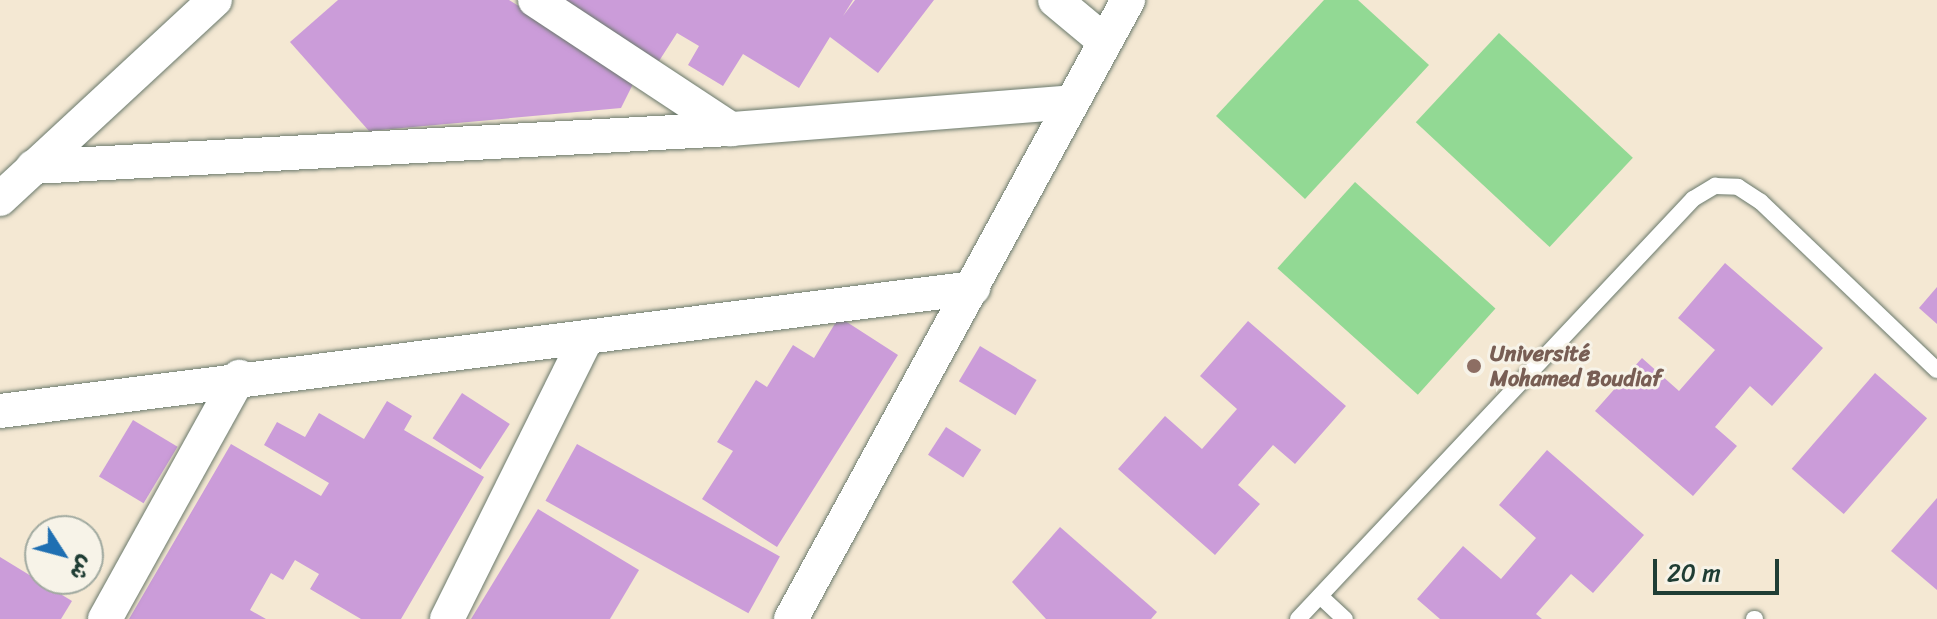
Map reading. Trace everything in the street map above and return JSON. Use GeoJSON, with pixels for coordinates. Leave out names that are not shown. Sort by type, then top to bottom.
{"type":"FeatureCollection","features":[{"type":"Feature","properties":{"kind":"street"},"geometry":{"type":"LineString","coordinates":[[0,199],[215,0]]}},
{"type":"Feature","properties":{"kind":"street"},"geometry":{"type":"LineString","coordinates":[[535,0],[731,129]]}},
{"type":"Feature","properties":{"kind":"street"},"geometry":{"type":"LineString","coordinates":[[1055,0],[1103,40]]}},
{"type":"Feature","properties":{"kind":"street"},"geometry":{"type":"LineString","coordinates":[[791,619],[973,288],[1103,40],[1128,0]]}},
{"type":"Feature","properties":{"kind":"street"},"geometry":{"type":"LineString","coordinates":[[33,167],[731,129],[1071,102]]}},
{"type":"Feature","properties":{"kind":"street"},"geometry":{"type":"LineString","coordinates":[[0,411],[239,377],[973,288]]}},
{"type":"Feature","properties":{"kind":"street"},"geometry":{"type":"LineString","coordinates":[[447,619],[587,337]]}},
{"type":"Feature","properties":{"kind":"street"},"geometry":{"type":"LineString","coordinates":[[105,619],[239,377]]}},
{"type":"Feature","properties":{"kind":"lane"},"geometry":{"type":"LineString","coordinates":[[1298,619],[1693,199],[1715,186],[1738,187],[1761,202],[1937,370]]}},
{"type":"Feature","properties":{"kind":"lane"},"geometry":{"type":"LineString","coordinates":[[1320,596],[1345,619]]}},
{"type":"Feature","properties":{"kind":"green space"},"geometry":{"type":"Polygon","coordinates":[[[1324,0],[1358,0],[1429,65],[1305,199],[1216,116],[1324,0]]]}},
{"type":"Feature","properties":{"kind":"green space"},"geometry":{"type":"Polygon","coordinates":[[[1499,33],[1633,158],[1550,247],[1416,122],[1499,33]]]}},
{"type":"Feature","properties":{"kind":"green space"},"geometry":{"type":"Polygon","coordinates":[[[1355,182],[1495,308],[1418,395],[1277,268],[1355,182]]]}},
{"type":"Feature","properties":{"kind":"building"},"geometry":{"type":"Polygon","coordinates":[[[338,0],[509,0],[636,78],[621,108],[369,131],[290,42],[338,0]]]}},
{"type":"Feature","properties":{"kind":"building"},"geometry":{"type":"Polygon","coordinates":[[[560,0],[853,0],[843,16],[855,0],[934,0],[878,73],[830,37],[799,88],[743,54],[723,86],[688,65],[699,46],[677,33],[659,61],[560,0]]]}},
{"type":"Feature","properties":{"kind":"building"},"geometry":{"type":"Polygon","coordinates":[[[1725,263],[1823,348],[1772,406],[1750,386],[1715,427],[1737,446],[1693,496],[1595,411],[1642,358],[1679,391],[1715,350],[1678,318],[1725,263]]]}},
{"type":"Feature","properties":{"kind":"building"},"geometry":{"type":"Polygon","coordinates":[[[1937,287],[1937,324],[1919,308],[1937,287]]]}},
{"type":"Feature","properties":{"kind":"building"},"geometry":{"type":"Polygon","coordinates":[[[839,317],[898,355],[777,547],[702,499],[733,451],[717,442],[756,380],[767,387],[793,345],[814,358],[839,317]]]}},
{"type":"Feature","properties":{"kind":"building"},"geometry":{"type":"Polygon","coordinates":[[[1248,321],[1346,406],[1295,464],[1273,445],[1238,485],[1260,504],[1215,555],[1118,469],[1165,416],[1202,449],[1237,409],[1200,376],[1248,321]]]}},
{"type":"Feature","properties":{"kind":"building"},"geometry":{"type":"Polygon","coordinates":[[[980,346],[1037,380],[1015,415],[959,381],[980,346]]]}},
{"type":"Feature","properties":{"kind":"building"},"geometry":{"type":"Polygon","coordinates":[[[1875,373],[1927,418],[1844,514],[1792,469],[1875,373]]]}},
{"type":"Feature","properties":{"kind":"building"},"geometry":{"type":"Polygon","coordinates":[[[462,393],[510,424],[480,469],[433,438],[462,393]]]}},
{"type":"Feature","properties":{"kind":"building"},"geometry":{"type":"Polygon","coordinates":[[[387,401],[412,416],[404,430],[484,477],[401,619],[361,619],[310,589],[319,574],[295,560],[283,580],[271,573],[250,610],[266,619],[129,619],[231,444],[321,496],[329,483],[264,445],[277,422],[305,437],[319,413],[364,439],[387,401]]]}},
{"type":"Feature","properties":{"kind":"building"},"geometry":{"type":"Polygon","coordinates":[[[133,420],[178,447],[144,503],[99,477],[133,420]]]}},
{"type":"Feature","properties":{"kind":"building"},"geometry":{"type":"Polygon","coordinates":[[[946,427],[981,450],[963,478],[928,455],[946,427]]]}},
{"type":"Feature","properties":{"kind":"building"},"geometry":{"type":"Polygon","coordinates":[[[577,444],[780,556],[748,613],[545,501],[577,444]]]}},
{"type":"Feature","properties":{"kind":"building"},"geometry":{"type":"Polygon","coordinates":[[[1547,450],[1644,535],[1593,593],[1571,574],[1536,614],[1542,619],[1440,619],[1417,599],[1463,546],[1501,579],[1536,538],[1499,505],[1547,450]]]}},
{"type":"Feature","properties":{"kind":"building"},"geometry":{"type":"Polygon","coordinates":[[[1937,498],[1937,590],[1891,551],[1937,498]]]}},
{"type":"Feature","properties":{"kind":"building"},"geometry":{"type":"Polygon","coordinates":[[[538,509],[639,570],[610,619],[471,619],[538,509]]]}},
{"type":"Feature","properties":{"kind":"building"},"geometry":{"type":"Polygon","coordinates":[[[1060,527],[1157,612],[1151,619],[1046,619],[1012,582],[1060,527]]]}},
{"type":"Feature","properties":{"kind":"building"},"geometry":{"type":"Polygon","coordinates":[[[0,557],[24,572],[24,595],[62,595],[72,601],[61,619],[0,619],[0,557]]]}},
{"type":"Feature","properties":{"kind":"place","name":"Université Mohamed Boudiaf"},"geometry":{"type":"Point","coordinates":[1474,366]}}]}
